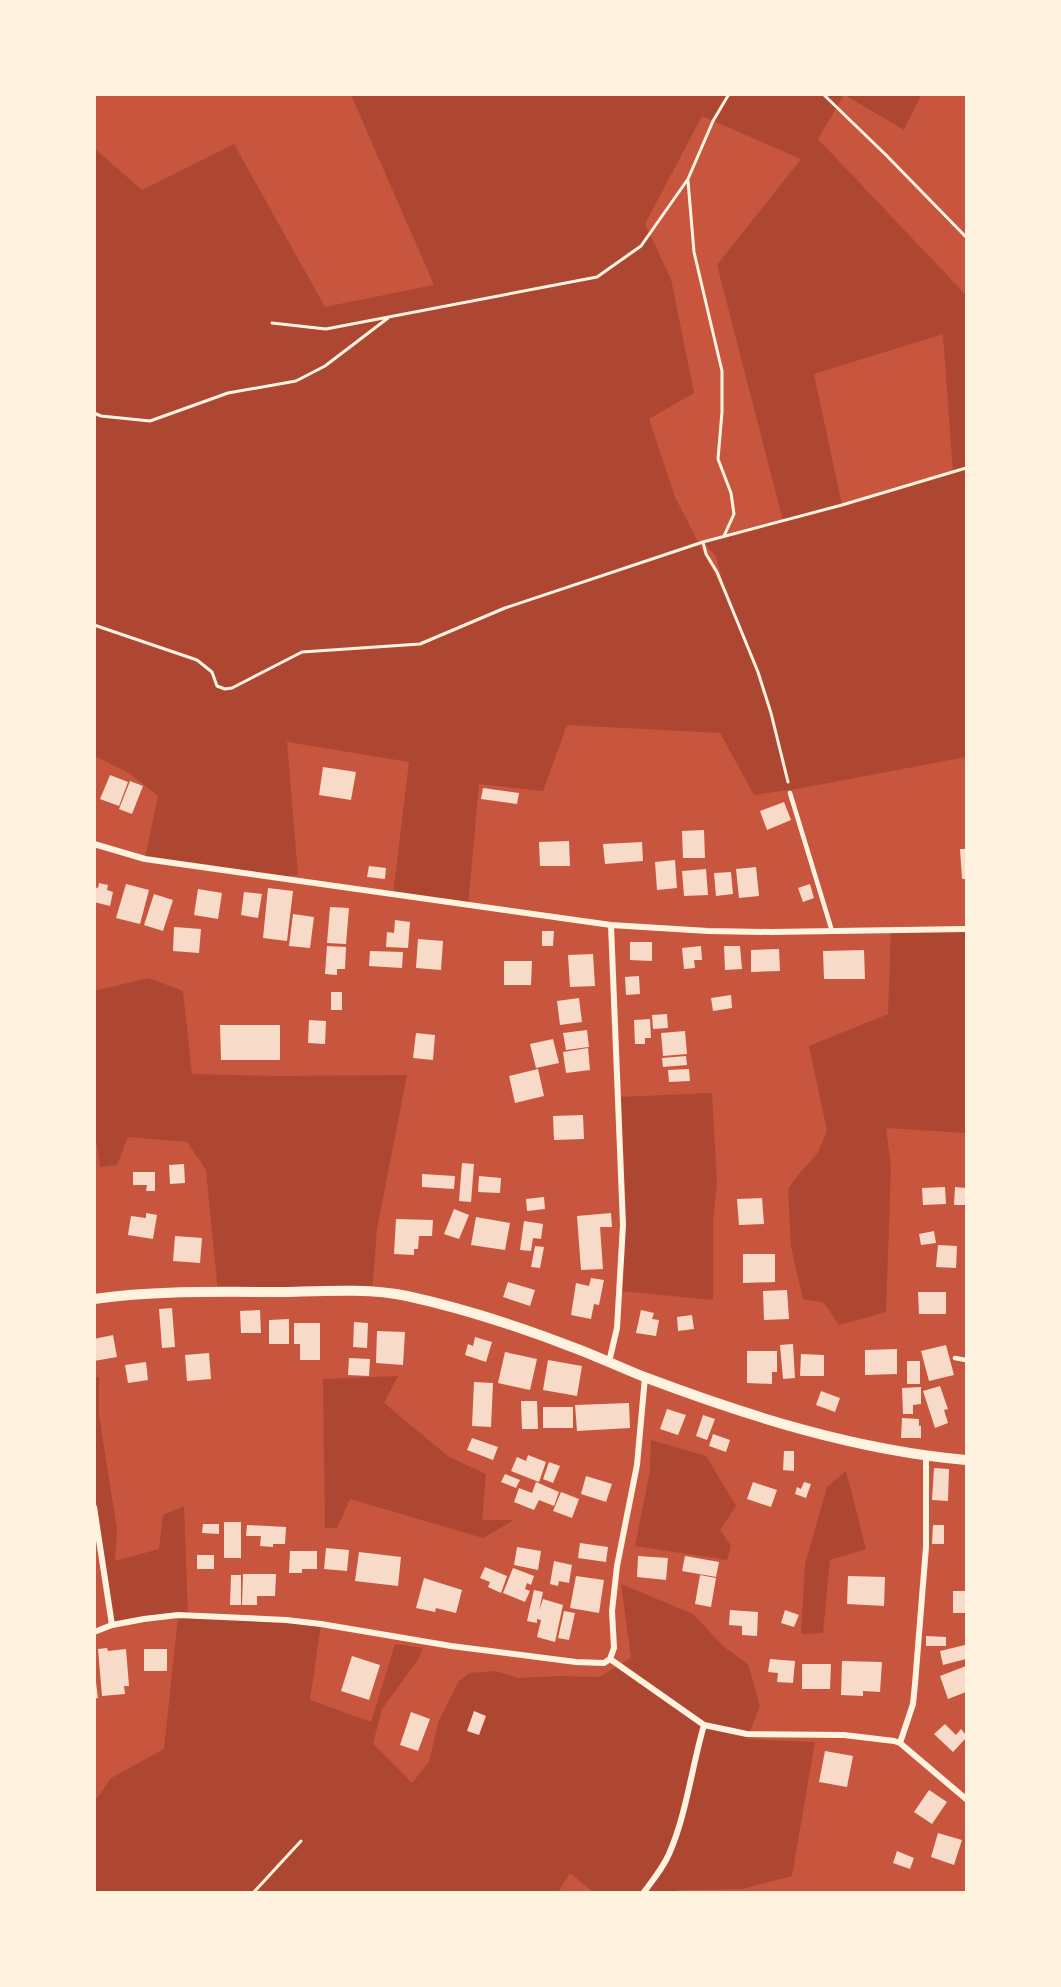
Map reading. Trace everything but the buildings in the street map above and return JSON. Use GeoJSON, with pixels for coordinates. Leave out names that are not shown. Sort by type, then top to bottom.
{"type":"FeatureCollection","features":[{"type":"Feature","properties":{"kind":"street"},"geometry":{"type":"LineString","coordinates":[[94,844],[145,859],[611,925],[708,931],[966,929]]}},
{"type":"Feature","properties":{"kind":"street"},"geometry":{"type":"LineString","coordinates":[[609,1362],[616,1328],[623,1225],[611,925]]}},
{"type":"Feature","properties":{"kind":"street"},"geometry":{"type":"LineString","coordinates":[[94,1299],[155,1294],[240,1292],[327,1291],[404,1295],[522,1329],[645,1377],[816,1433],[864,1446],[926,1457],[966,1461]]}},
{"type":"Feature","properties":{"kind":"street"},"geometry":{"type":"LineString","coordinates":[[94,1632],[112,1625],[144,1618],[178,1615],[285,1620],[451,1646],[576,1662],[604,1663],[610,1659],[614,1648],[612,1611],[617,1566],[637,1465],[645,1377]]}},
{"type":"Feature","properties":{"kind":"street"},"geometry":{"type":"LineString","coordinates":[[900,1743],[913,1704],[915,1684],[926,1547],[926,1457]]}},
{"type":"Feature","properties":{"kind":"street"},"geometry":{"type":"LineString","coordinates":[[94,1507],[112,1625]]}},
{"type":"Feature","properties":{"kind":"street"},"geometry":{"type":"LineString","coordinates":[[610,1659],[704,1725],[747,1734],[844,1735],[886,1739],[900,1743],[966,1799]]}},
{"type":"Feature","properties":{"kind":"street"},"geometry":{"type":"LineString","coordinates":[[644,1893],[659,1873],[670,1852],[704,1725]]}},
{"type":"Feature","properties":{"kind":"lane"},"geometry":{"type":"LineString","coordinates":[[790,793],[832,931]]}},
{"type":"Feature","properties":{"kind":"lane"},"geometry":{"type":"LineString","coordinates":[[955,1358],[966,1360]]}},
{"type":"Feature","properties":{"kind":"path"},"geometry":{"type":"LineString","coordinates":[[272,323],[326,329],[597,277],[641,246],[687,179],[713,121],[729,94]]}},
{"type":"Feature","properties":{"kind":"path"},"geometry":{"type":"LineString","coordinates":[[823,94],[966,237]]}},
{"type":"Feature","properties":{"kind":"path"},"geometry":{"type":"LineString","coordinates":[[687,179],[694,252],[722,371],[722,412],[718,459],[731,493],[734,514],[724,536]]}},
{"type":"Feature","properties":{"kind":"path"},"geometry":{"type":"LineString","coordinates":[[94,412],[101,416],[150,421],[228,393],[296,381],[325,366],[389,316]]}},
{"type":"Feature","properties":{"kind":"path"},"geometry":{"type":"LineString","coordinates":[[94,625],[197,660],[212,672],[217,686],[232,688],[302,652],[420,644],[505,608],[703,542],[842,505],[966,468]]}},
{"type":"Feature","properties":{"kind":"path"},"geometry":{"type":"LineString","coordinates":[[703,542],[706,554],[717,572],[758,672],[771,713],[790,793]]}},
{"type":"Feature","properties":{"kind":"path"},"geometry":{"type":"LineString","coordinates":[[254,1893],[301,1842]]}},
{"type":"Feature","properties":{"kind":"shaded area"},"geometry":{"type":"Polygon","coordinates":[[[351,95],[844,95],[818,139],[966,295],[966,757],[754,795],[720,733],[567,725],[543,791],[479,784],[468,906],[393,895],[409,762],[287,742],[298,875],[276,877],[145,859],[158,796],[129,773],[95,756],[94,148],[142,190],[234,144],[325,307],[434,285],[351,95]],[[702,116],[645,224],[671,279],[694,393],[649,419],[675,497],[726,596],[716,556],[703,542],[783,521],[717,265],[801,159],[702,116]],[[943,334],[814,374],[842,505],[953,473],[943,334]]]}},
{"type":"Feature","properties":{"kind":"shaded area"},"geometry":{"type":"Polygon","coordinates":[[[845,95],[921,95],[904,130],[845,95]]]}},
{"type":"Feature","properties":{"kind":"shaded area"},"geometry":{"type":"Polygon","coordinates":[[[891,930],[966,930],[966,1133],[886,1128],[891,1168],[886,1312],[839,1325],[824,1303],[803,1299],[791,1247],[788,1189],[817,1154],[827,1131],[809,1046],[888,1014],[891,930]]]}},
{"type":"Feature","properties":{"kind":"shaded area"},"geometry":{"type":"Polygon","coordinates":[[[149,978],[183,991],[192,1074],[407,1075],[377,1229],[372,1293],[218,1292],[206,1170],[187,1142],[128,1137],[117,1165],[100,1167],[94,1126],[94,991],[149,978]]]}},
{"type":"Feature","properties":{"kind":"shaded area"},"geometry":{"type":"Polygon","coordinates":[[[712,1093],[717,1184],[713,1222],[713,1300],[620,1291],[623,1225],[618,1097],[712,1093]]]}},
{"type":"Feature","properties":{"kind":"shaded area"},"geometry":{"type":"Polygon","coordinates":[[[398,1376],[384,1403],[449,1457],[486,1474],[482,1520],[514,1520],[483,1538],[350,1499],[337,1528],[325,1528],[323,1379],[398,1376]]]}},
{"type":"Feature","properties":{"kind":"shaded area"},"geometry":{"type":"Polygon","coordinates":[[[99,1377],[99,1415],[117,1529],[115,1561],[159,1549],[163,1515],[184,1506],[188,1615],[321,1624],[310,1700],[371,1722],[395,1644],[423,1648],[419,1658],[382,1709],[373,1744],[412,1783],[429,1762],[438,1723],[458,1682],[469,1673],[495,1671],[519,1678],[599,1677],[631,1658],[621,1584],[693,1614],[724,1647],[748,1664],[760,1706],[747,1739],[815,1742],[792,1876],[742,1889],[673,1892],[593,1892],[570,1873],[558,1892],[95,1892],[95,1799],[111,1778],[164,1749],[178,1617],[112,1625],[94,1493],[94,1378],[99,1377]]]}},
{"type":"Feature","properties":{"kind":"shaded area"},"geometry":{"type":"Polygon","coordinates":[[[651,1440],[706,1456],[736,1506],[720,1530],[731,1546],[727,1560],[635,1546],[650,1471],[651,1440]]]}},
{"type":"Feature","properties":{"kind":"shaded area"},"geometry":{"type":"Polygon","coordinates":[[[846,1471],[866,1549],[830,1560],[823,1633],[801,1634],[805,1564],[827,1487],[846,1471]]]}}]}
